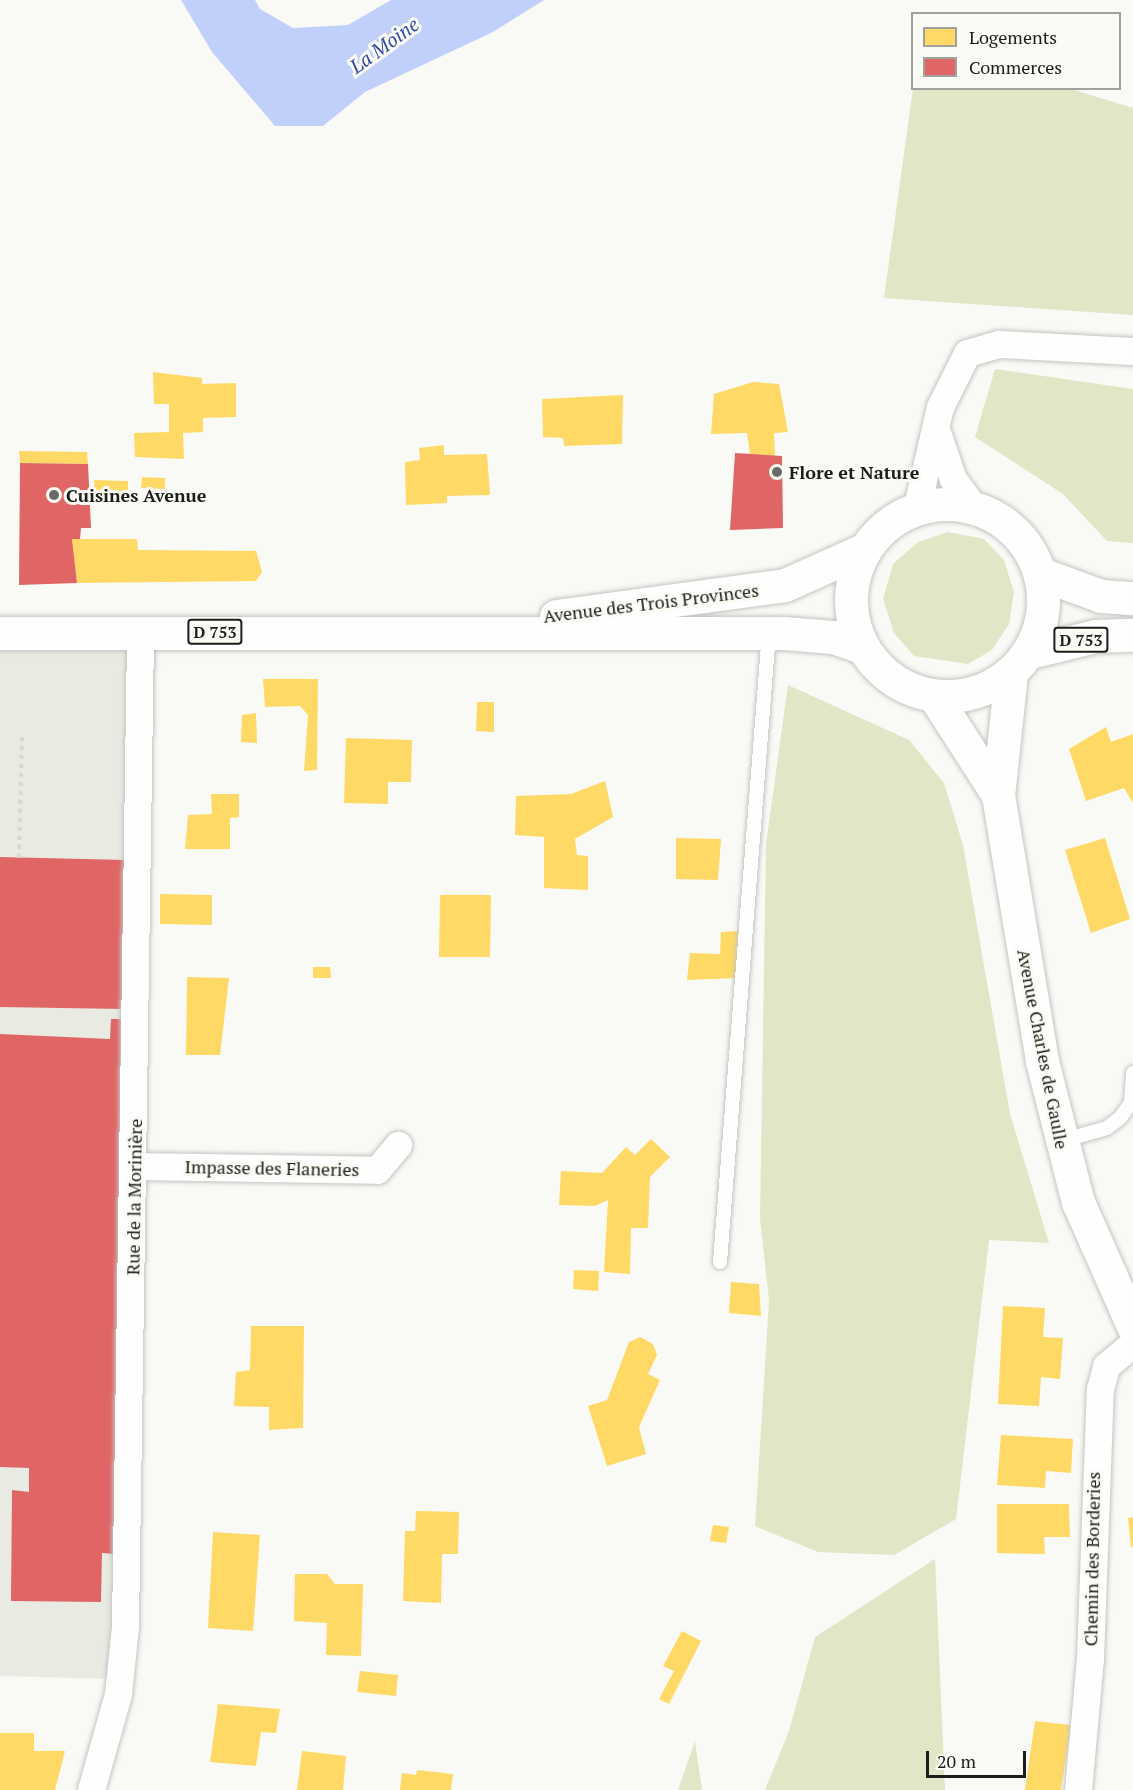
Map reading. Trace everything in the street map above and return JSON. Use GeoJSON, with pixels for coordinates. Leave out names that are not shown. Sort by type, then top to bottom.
{"type":"FeatureCollection","features":[{"type":"Feature","properties":{"kind":"main road"},"geometry":{"type":"LineString","coordinates":[[940,503],[973,507],[1003,520],[1026,544],[1041,574],[1043,613],[1020,663],[975,693],[935,697],[906,688],[881,671],[862,647],[850,598],[865,549],[885,526],[916,510],[940,503]]}},
{"type":"Feature","properties":{"kind":"main road","name":"Avenue des Trois Provinces"},"geometry":{"type":"LineString","coordinates":[[430,630],[785,585],[865,549]]}},
{"type":"Feature","properties":{"kind":"main road"},"geometry":{"type":"LineString","coordinates":[[1041,574],[1101,596],[1133,598]]}},
{"type":"Feature","properties":{"kind":"main road","name":"Avenue des Trois Provinces"},"geometry":{"type":"LineString","coordinates":[[0,633],[430,630],[769,633],[833,637],[862,647]]}},
{"type":"Feature","properties":{"kind":"main road","name":"D 753"},"geometry":{"type":"LineString","coordinates":[[1020,663],[1095,636],[1133,635]]}},
{"type":"Feature","properties":{"kind":"main road","name":"Avenue Charles de Gaulle"},"geometry":{"type":"LineString","coordinates":[[1020,663],[998,795],[1059,1142],[1099,1254],[1133,1326]]}},
{"type":"Feature","properties":{"kind":"main road","name":"Avenue Charles de Gaulle"},"geometry":{"type":"LineString","coordinates":[[935,697],[998,795]]}},
{"type":"Feature","properties":{"kind":"street"},"geometry":{"type":"LineString","coordinates":[[916,510],[938,435],[940,407],[967,353],[999,344],[1133,351]]}},
{"type":"Feature","properties":{"kind":"street"},"geometry":{"type":"LineString","coordinates":[[938,435],[952,479],[973,507]]}},
{"type":"Feature","properties":{"kind":"street","name":"Rue de la Morinière"},"geometry":{"type":"LineString","coordinates":[[91,1790],[118,1694],[125,1626],[134,1166],[140,633]]}},
{"type":"Feature","properties":{"kind":"street","name":"Impasse des Flaneries"},"geometry":{"type":"LineString","coordinates":[[134,1166],[377,1170],[398,1145]]}},
{"type":"Feature","properties":{"kind":"street","name":"Chemin des Borderies"},"geometry":{"type":"LineString","coordinates":[[1078,1790],[1090,1658],[1100,1389],[1106,1366],[1133,1342]]}},
{"type":"Feature","properties":{"kind":"lane"},"geometry":{"type":"LineString","coordinates":[[720,1262],[769,633]]}},
{"type":"Feature","properties":{"kind":"lane"},"geometry":{"type":"LineString","coordinates":[[1059,1142],[1107,1128],[1120,1118],[1131,1103],[1133,1073]]}},
{"type":"Feature","properties":{"kind":"path"},"geometry":{"type":"LineString","coordinates":[[19,858],[22,735]]}},
{"type":"Feature","properties":{"kind":"shaded area"},"geometry":{"type":"Polygon","coordinates":[[[157,624],[111,1679],[0,1676],[0,625],[157,624]]]}},
{"type":"Feature","properties":{"kind":"green space"},"geometry":{"type":"Polygon","coordinates":[[[913,90],[1074,90],[1133,108],[1133,315],[884,298],[913,90]]]}},
{"type":"Feature","properties":{"kind":"green space"},"geometry":{"type":"Polygon","coordinates":[[[995,369],[1133,389],[1133,543],[1107,541],[1063,494],[975,437],[995,369]]]}},
{"type":"Feature","properties":{"kind":"green space"},"geometry":{"type":"Polygon","coordinates":[[[948,532],[984,539],[1004,560],[1014,592],[1009,624],[992,650],[968,664],[914,656],[894,633],[883,599],[893,564],[918,542],[948,532]]]}},
{"type":"Feature","properties":{"kind":"green space"},"geometry":{"type":"Polygon","coordinates":[[[788,685],[909,740],[944,783],[963,845],[1010,1114],[1049,1243],[989,1240],[956,1519],[894,1555],[818,1552],[755,1526],[769,1300],[760,1219],[766,844],[788,685]]]}},
{"type":"Feature","properties":{"kind":"green space"},"geometry":{"type":"Polygon","coordinates":[[[935,1559],[945,1790],[765,1790],[789,1731],[815,1637],[935,1559]]]}},
{"type":"Feature","properties":{"kind":"green space"},"geometry":{"type":"Polygon","coordinates":[[[695,1741],[702,1790],[678,1790],[695,1741]]]}},
{"type":"Feature","properties":{"kind":"water","name":"La Moine"},"geometry":{"type":"Polygon","coordinates":[[[181,0],[255,0],[260,9],[293,28],[348,25],[391,0],[544,0],[493,32],[365,92],[323,126],[275,126],[212,52],[181,0]]]}},
{"type":"Feature","properties":{"kind":"building: Logements"},"geometry":{"type":"Polygon","coordinates":[[[153,372],[202,378],[202,384],[236,383],[236,417],[203,418],[203,432],[183,433],[184,459],[135,457],[134,433],[169,432],[169,404],[154,404],[153,372]]]}},
{"type":"Feature","properties":{"kind":"building: Logements"},"geometry":{"type":"Polygon","coordinates":[[[753,382],[779,384],[788,432],[774,433],[775,456],[750,454],[747,433],[711,434],[714,394],[753,382]]]}},
{"type":"Feature","properties":{"kind":"building: Logements"},"geometry":{"type":"Polygon","coordinates":[[[623,395],[622,444],[564,446],[563,438],[543,437],[542,399],[623,395]]]}},
{"type":"Feature","properties":{"kind":"building: Logements"},"geometry":{"type":"Polygon","coordinates":[[[444,445],[444,455],[487,454],[490,495],[447,496],[447,503],[406,505],[405,462],[420,460],[419,448],[444,445]]]}},
{"type":"Feature","properties":{"kind":"building: Logements"},"geometry":{"type":"Polygon","coordinates":[[[19,451],[87,452],[88,464],[20,463],[19,451]]]}},
{"type":"Feature","properties":{"kind":"building: Logements"},"geometry":{"type":"Polygon","coordinates":[[[142,477],[165,478],[165,489],[141,488],[142,477]]]}},
{"type":"Feature","properties":{"kind":"building: Logements"},"geometry":{"type":"Polygon","coordinates":[[[94,480],[128,481],[128,495],[95,495],[94,480]]]}},
{"type":"Feature","properties":{"kind":"building: Logements"},"geometry":{"type":"Polygon","coordinates":[[[72,539],[137,539],[138,550],[256,551],[262,572],[256,581],[77,583],[72,539]]]}},
{"type":"Feature","properties":{"kind":"building: Logements"},"geometry":{"type":"Polygon","coordinates":[[[263,679],[318,679],[317,770],[304,771],[308,715],[300,706],[265,707],[263,679]]]}},
{"type":"Feature","properties":{"kind":"building: Logements"},"geometry":{"type":"Polygon","coordinates":[[[477,702],[494,702],[494,732],[476,731],[477,702]]]}},
{"type":"Feature","properties":{"kind":"building: Logements"},"geometry":{"type":"Polygon","coordinates":[[[256,713],[257,743],[241,742],[242,715],[256,713]]]}},
{"type":"Feature","properties":{"kind":"building: Logements"},"geometry":{"type":"Polygon","coordinates":[[[1106,727],[1111,742],[1133,734],[1133,803],[1124,788],[1086,801],[1069,749],[1106,727]]]}},
{"type":"Feature","properties":{"kind":"building: Logements"},"geometry":{"type":"Polygon","coordinates":[[[346,738],[412,740],[411,782],[388,782],[388,804],[344,803],[346,738]]]}},
{"type":"Feature","properties":{"kind":"building: Logements"},"geometry":{"type":"Polygon","coordinates":[[[605,781],[613,817],[575,839],[577,855],[588,856],[588,890],[544,888],[544,837],[515,835],[516,796],[571,794],[605,781]]]}},
{"type":"Feature","properties":{"kind":"building: Logements"},"geometry":{"type":"Polygon","coordinates":[[[211,794],[239,794],[239,817],[230,818],[230,849],[185,849],[188,815],[212,814],[211,794]]]}},
{"type":"Feature","properties":{"kind":"building: Logements"},"geometry":{"type":"Polygon","coordinates":[[[676,838],[721,839],[718,880],[676,879],[676,838]]]}},
{"type":"Feature","properties":{"kind":"building: Logements"},"geometry":{"type":"Polygon","coordinates":[[[1105,838],[1130,919],[1091,933],[1065,850],[1105,838]]]}},
{"type":"Feature","properties":{"kind":"building: Logements"},"geometry":{"type":"Polygon","coordinates":[[[160,894],[212,895],[212,925],[160,924],[160,894]]]}},
{"type":"Feature","properties":{"kind":"building: Logements"},"geometry":{"type":"Polygon","coordinates":[[[440,895],[491,895],[490,957],[439,957],[440,895]]]}},
{"type":"Feature","properties":{"kind":"building: Logements"},"geometry":{"type":"Polygon","coordinates":[[[738,931],[737,978],[687,980],[690,953],[720,954],[721,932],[738,931]]]}},
{"type":"Feature","properties":{"kind":"building: Logements"},"geometry":{"type":"Polygon","coordinates":[[[313,967],[330,967],[331,978],[313,978],[313,967]]]}},
{"type":"Feature","properties":{"kind":"building: Logements"},"geometry":{"type":"Polygon","coordinates":[[[187,977],[229,978],[220,1055],[186,1055],[187,977]]]}},
{"type":"Feature","properties":{"kind":"building: Logements"},"geometry":{"type":"Polygon","coordinates":[[[651,1139],[670,1157],[650,1177],[648,1228],[631,1228],[630,1274],[604,1272],[608,1200],[595,1206],[559,1205],[561,1171],[602,1173],[626,1147],[635,1155],[651,1139]]]}},
{"type":"Feature","properties":{"kind":"building: Logements"},"geometry":{"type":"Polygon","coordinates":[[[574,1270],[599,1271],[598,1291],[573,1289],[574,1270]]]}},
{"type":"Feature","properties":{"kind":"building: Logements"},"geometry":{"type":"Polygon","coordinates":[[[731,1282],[759,1284],[761,1316],[729,1313],[731,1282]]]}},
{"type":"Feature","properties":{"kind":"building: Logements"},"geometry":{"type":"Polygon","coordinates":[[[1003,1306],[1045,1308],[1043,1337],[1063,1338],[1060,1379],[1041,1377],[1039,1406],[998,1404],[1003,1306]]]}},
{"type":"Feature","properties":{"kind":"building: Logements"},"geometry":{"type":"Polygon","coordinates":[[[251,1326],[304,1326],[303,1428],[269,1430],[269,1407],[234,1406],[236,1372],[250,1370],[251,1326]]]}},
{"type":"Feature","properties":{"kind":"building: Logements"},"geometry":{"type":"Polygon","coordinates":[[[640,1337],[653,1344],[657,1355],[648,1374],[660,1380],[639,1427],[646,1454],[607,1466],[588,1406],[607,1400],[629,1342],[640,1337]]]}},
{"type":"Feature","properties":{"kind":"building: Logements"},"geometry":{"type":"Polygon","coordinates":[[[1001,1435],[1073,1439],[1071,1473],[1046,1471],[1045,1488],[997,1485],[1001,1435]]]}},
{"type":"Feature","properties":{"kind":"building: Logements"},"geometry":{"type":"Polygon","coordinates":[[[997,1504],[1069,1504],[1070,1537],[1044,1537],[1045,1554],[997,1553],[997,1504]]]}},
{"type":"Feature","properties":{"kind":"building: Logements"},"geometry":{"type":"Polygon","coordinates":[[[416,1511],[459,1512],[458,1554],[442,1554],[441,1603],[403,1601],[405,1531],[415,1531],[416,1511]]]}},
{"type":"Feature","properties":{"kind":"building: Logements"},"geometry":{"type":"Polygon","coordinates":[[[1133,1517],[1133,1547],[1131,1547],[1128,1518],[1133,1517]]]}},
{"type":"Feature","properties":{"kind":"building: Logements"},"geometry":{"type":"Polygon","coordinates":[[[713,1525],[729,1527],[726,1543],[710,1541],[713,1525]]]}},
{"type":"Feature","properties":{"kind":"building: Logements"},"geometry":{"type":"Polygon","coordinates":[[[213,1532],[260,1535],[253,1631],[208,1628],[213,1532]]]}},
{"type":"Feature","properties":{"kind":"building: Logements"},"geometry":{"type":"Polygon","coordinates":[[[295,1574],[327,1574],[335,1584],[363,1584],[361,1656],[326,1655],[327,1623],[294,1621],[295,1574]]]}},
{"type":"Feature","properties":{"kind":"building: Logements"},"geometry":{"type":"Polygon","coordinates":[[[682,1631],[701,1641],[669,1704],[659,1699],[674,1671],[663,1666],[682,1631]]]}},
{"type":"Feature","properties":{"kind":"building: Logements"},"geometry":{"type":"Polygon","coordinates":[[[360,1671],[398,1675],[396,1696],[357,1692],[360,1671]]]}},
{"type":"Feature","properties":{"kind":"building: Logements"},"geometry":{"type":"Polygon","coordinates":[[[218,1704],[280,1709],[276,1733],[261,1732],[256,1766],[210,1762],[218,1704]]]}},
{"type":"Feature","properties":{"kind":"building: Logements"},"geometry":{"type":"Polygon","coordinates":[[[1035,1721],[1071,1725],[1061,1790],[1025,1790],[1035,1721]]]}},
{"type":"Feature","properties":{"kind":"building: Logements"},"geometry":{"type":"Polygon","coordinates":[[[0,1733],[34,1733],[34,1751],[65,1751],[55,1790],[0,1790],[0,1733]]]}},
{"type":"Feature","properties":{"kind":"building: Logements"},"geometry":{"type":"Polygon","coordinates":[[[302,1751],[346,1756],[343,1790],[297,1790],[302,1751]]]}},
{"type":"Feature","properties":{"kind":"building: Logements"},"geometry":{"type":"Polygon","coordinates":[[[417,1770],[453,1774],[451,1790],[400,1790],[402,1773],[416,1775],[417,1770]]]}},
{"type":"Feature","properties":{"kind":"building: Commerces"},"geometry":{"type":"Polygon","coordinates":[[[735,453],[782,456],[783,528],[730,530],[735,453]]]}},
{"type":"Feature","properties":{"kind":"building: Commerces","name":"Cuisines Avenue"},"geometry":{"type":"Polygon","coordinates":[[[20,463],[88,464],[91,528],[81,528],[80,539],[72,539],[77,583],[19,585],[20,463]]]}},
{"type":"Feature","properties":{"kind":"building: Commerces"},"geometry":{"type":"Polygon","coordinates":[[[0,857],[126,860],[123,1009],[0,1007],[0,857]]]}},
{"type":"Feature","properties":{"kind":"building: Commerces"},"geometry":{"type":"Polygon","coordinates":[[[111,1019],[121,1019],[115,1554],[102,1553],[101,1602],[11,1601],[12,1490],[29,1492],[29,1468],[0,1467],[0,1034],[110,1039],[111,1019]]]}},
{"type":"Feature","properties":{"kind":"place","name":"Flore et Nature"},"geometry":{"type":"Point","coordinates":[777,472]}},
{"type":"Feature","properties":{"kind":"place","name":"Cuisines Avenue"},"geometry":{"type":"Point","coordinates":[54,495]}}]}
